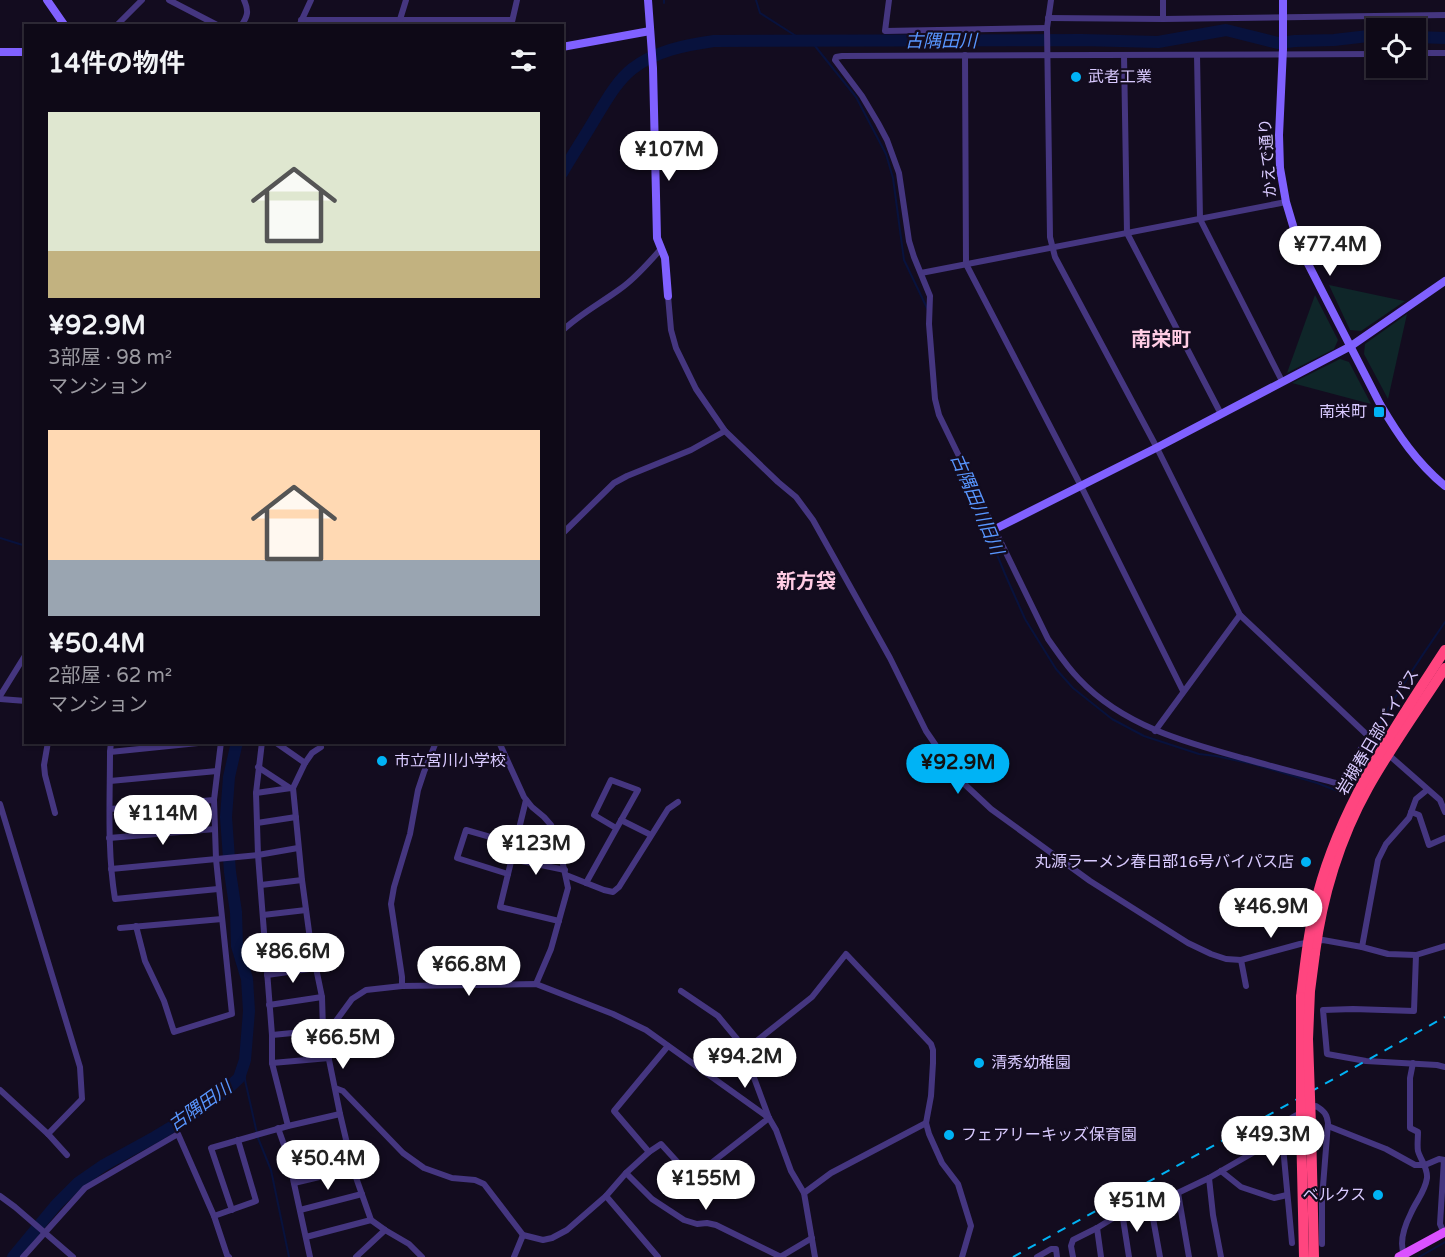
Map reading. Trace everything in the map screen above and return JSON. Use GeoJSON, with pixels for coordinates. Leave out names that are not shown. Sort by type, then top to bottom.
{"type":"FeatureCollection","features":[{"type":"Feature","properties":{"kind":"highway","name":"岩槻春日部バイパス"},"geometry":{"type":"LineString","coordinates":[[1314,1257],[1301,997],[1312,941],[1350,826],[1385,751],[1445,650]]}},
{"type":"Feature","properties":{"kind":"highway","name":"岩槻春日部バイパス"},"geometry":{"type":"LineString","coordinates":[[1385,751],[1445,668]]}},
{"type":"Feature","properties":{"kind":"highway","name":"岩槻春日部バイパス"},"geometry":{"type":"LineString","coordinates":[[1304,1257],[1306,1126]]}},
{"type":"Feature","properties":{"kind":"main road"},"geometry":{"type":"LineString","coordinates":[[1401,1256],[1444,1234]]}},
{"type":"Feature","properties":{"kind":"street"},"geometry":{"type":"LineString","coordinates":[[47,0],[64,24]]}},
{"type":"Feature","properties":{"kind":"street"},"geometry":{"type":"LineString","coordinates":[[118,24],[142,0]]}},
{"type":"Feature","properties":{"kind":"street"},"geometry":{"type":"LineString","coordinates":[[169,0],[215,24]]}},
{"type":"Feature","properties":{"kind":"street"},"geometry":{"type":"LineString","coordinates":[[242,24],[248,8],[244,0]]}},
{"type":"Feature","properties":{"kind":"street"},"geometry":{"type":"LineString","coordinates":[[311,0],[300,23],[512,23],[517,0]]}},
{"type":"Feature","properties":{"kind":"street"},"geometry":{"type":"LineString","coordinates":[[398,23],[406,0]]}},
{"type":"Feature","properties":{"kind":"street"},"geometry":{"type":"LineString","coordinates":[[648,0],[653,68],[657,238],[665,258],[670,330],[676,348],[696,389],[724,431],[796,497],[813,520],[890,658],[926,731],[959,779],[991,809],[1090,880],[1188,944],[1211,954],[1226,959],[1241,960],[1323,940],[1388,954],[1416,955],[1445,946]]}},
{"type":"Feature","properties":{"kind":"street"},"geometry":{"type":"LineString","coordinates":[[889,0],[885,31],[1047,28]]}},
{"type":"Feature","properties":{"kind":"street"},"geometry":{"type":"LineString","coordinates":[[1051,0],[1047,28],[1050,237],[1054,257],[1157,448],[1240,615],[1427,790],[1442,798],[1445,812]]}},
{"type":"Feature","properties":{"kind":"street"},"geometry":{"type":"LineString","coordinates":[[1163,0],[1163,19]]}},
{"type":"Feature","properties":{"kind":"street","name":"かえで通り"},"geometry":{"type":"LineString","coordinates":[[1283,0],[1280,168],[1286,202],[1297,239],[1380,404],[1422,465],[1445,486]]}},
{"type":"Feature","properties":{"kind":"street"},"geometry":{"type":"LineString","coordinates":[[1048,18],[1163,19],[1445,15]]}},
{"type":"Feature","properties":{"kind":"street"},"geometry":{"type":"LineString","coordinates":[[564,47],[650,31]]}},
{"type":"Feature","properties":{"kind":"street"},"geometry":{"type":"LineString","coordinates":[[0,52],[24,52]]}},
{"type":"Feature","properties":{"kind":"street"},"geometry":{"type":"LineString","coordinates":[[1366,54],[1283,52],[1197,55],[842,56],[836,57],[835,60],[862,96],[887,140],[899,173],[909,241],[930,296],[930,335],[935,399],[939,415],[1048,639],[1061,659],[1080,680],[1107,703],[1155,731],[1203,748],[1340,784],[1369,735]]}},
{"type":"Feature","properties":{"kind":"street"},"geometry":{"type":"LineString","coordinates":[[1426,53],[1445,53]]}},
{"type":"Feature","properties":{"kind":"street"},"geometry":{"type":"LineString","coordinates":[[965,55],[966,264],[1081,486],[1183,692]]}},
{"type":"Feature","properties":{"kind":"street"},"geometry":{"type":"LineString","coordinates":[[1124,55],[1127,233],[1221,414]]}},
{"type":"Feature","properties":{"kind":"street"},"geometry":{"type":"LineString","coordinates":[[1197,55],[1200,219],[1282,381]]}},
{"type":"Feature","properties":{"kind":"street"},"geometry":{"type":"LineString","coordinates":[[921,273],[1286,202]]}},
{"type":"Feature","properties":{"kind":"street"},"geometry":{"type":"LineString","coordinates":[[564,329],[633,279],[661,249]]}},
{"type":"Feature","properties":{"kind":"street"},"geometry":{"type":"LineString","coordinates":[[995,530],[1351,346],[1445,281]]}},
{"type":"Feature","properties":{"kind":"street"},"geometry":{"type":"LineString","coordinates":[[564,532],[614,483],[691,450],[724,431]]}},
{"type":"Feature","properties":{"kind":"street"},"geometry":{"type":"LineString","coordinates":[[1155,731],[1240,615]]}},
{"type":"Feature","properties":{"kind":"street"},"geometry":{"type":"LineString","coordinates":[[24,657],[0,697],[24,701]]}},
{"type":"Feature","properties":{"kind":"street"},"geometry":{"type":"LineString","coordinates":[[48,744],[44,765],[45,775],[55,813]]}},
{"type":"Feature","properties":{"kind":"street"},"geometry":{"type":"LineString","coordinates":[[111,744],[109,838],[115,899],[218,889]]}},
{"type":"Feature","properties":{"kind":"street"},"geometry":{"type":"LineString","coordinates":[[110,752],[178,744]]}},
{"type":"Feature","properties":{"kind":"street"},"geometry":{"type":"LineString","coordinates":[[136,926],[145,961],[164,1001],[174,1032],[232,1014],[218,889],[215,829],[214,800],[221,744]]}},
{"type":"Feature","properties":{"kind":"street"},"geometry":{"type":"LineString","coordinates":[[262,744],[256,793],[258,855],[272,1035],[272,1063],[288,1126]]}},
{"type":"Feature","properties":{"kind":"street"},"geometry":{"type":"LineString","coordinates":[[278,744],[305,763]]}},
{"type":"Feature","properties":{"kind":"street"},"geometry":{"type":"LineString","coordinates":[[319,744],[321,747],[312,753],[292,788],[310,939],[322,997],[323,1030],[353,1169],[371,1220],[409,1244],[422,1257]]}},
{"type":"Feature","properties":{"kind":"street"},"geometry":{"type":"LineString","coordinates":[[402,986],[391,904],[410,834],[418,790],[435,744]]}},
{"type":"Feature","properties":{"kind":"street"},"geometry":{"type":"LineString","coordinates":[[500,744],[526,800],[551,825],[558,841],[568,888],[551,949],[536,984]]}},
{"type":"Feature","properties":{"kind":"street"},"geometry":{"type":"LineString","coordinates":[[258,767],[292,788]]}},
{"type":"Feature","properties":{"kind":"street"},"geometry":{"type":"LineString","coordinates":[[110,781],[217,771]]}},
{"type":"Feature","properties":{"kind":"street"},"geometry":{"type":"LineString","coordinates":[[585,883],[638,790],[611,780],[594,815],[616,828]]}},
{"type":"Feature","properties":{"kind":"street"},"geometry":{"type":"LineString","coordinates":[[256,793],[292,788]]}},
{"type":"Feature","properties":{"kind":"street"},"geometry":{"type":"LineString","coordinates":[[1362,947],[1378,860],[1386,844],[1409,818],[1416,799],[1427,790]]}},
{"type":"Feature","properties":{"kind":"street"},"geometry":{"type":"LineString","coordinates":[[110,809],[214,800]]}},
{"type":"Feature","properties":{"kind":"street"},"geometry":{"type":"LineString","coordinates":[[526,800],[500,907],[559,921]]}},
{"type":"Feature","properties":{"kind":"street"},"geometry":{"type":"LineString","coordinates":[[512,859],[565,872],[585,883],[613,892],[619,887],[668,809],[678,802]]}},
{"type":"Feature","properties":{"kind":"street"},"geometry":{"type":"LineString","coordinates":[[0,804],[80,1067],[82,1099],[48,1134]]}},
{"type":"Feature","properties":{"kind":"street"},"geometry":{"type":"LineString","coordinates":[[1411,812],[1419,815],[1429,845],[1445,838]]}},
{"type":"Feature","properties":{"kind":"street"},"geometry":{"type":"LineString","coordinates":[[257,823],[296,817]]}},
{"type":"Feature","properties":{"kind":"street"},"geometry":{"type":"LineString","coordinates":[[621,820],[651,836]]}},
{"type":"Feature","properties":{"kind":"street"},"geometry":{"type":"LineString","coordinates":[[109,838],[215,829]]}},
{"type":"Feature","properties":{"kind":"street"},"geometry":{"type":"LineString","coordinates":[[508,874],[457,858],[466,830],[515,844]]}},
{"type":"Feature","properties":{"kind":"street"},"geometry":{"type":"LineString","coordinates":[[111,868],[258,855],[298,848]]}},
{"type":"Feature","properties":{"kind":"street"},"geometry":{"type":"LineString","coordinates":[[261,885],[302,880]]}},
{"type":"Feature","properties":{"kind":"street"},"geometry":{"type":"LineString","coordinates":[[263,915],[306,910]]}},
{"type":"Feature","properties":{"kind":"street"},"geometry":{"type":"LineString","coordinates":[[120,928],[222,919]]}},
{"type":"Feature","properties":{"kind":"street"},"geometry":{"type":"LineString","coordinates":[[265,945],[310,939]]}},
{"type":"Feature","properties":{"kind":"street"},"geometry":{"type":"LineString","coordinates":[[744,1051],[812,997],[846,954],[931,1044],[933,1050],[931,1096],[926,1123],[942,1163],[958,1184],[971,1226],[962,1257]]}},
{"type":"Feature","properties":{"kind":"street"},"geometry":{"type":"LineString","coordinates":[[1416,955],[1414,1011],[1323,1010],[1328,1054],[1366,1061],[1445,1067]]}},
{"type":"Feature","properties":{"kind":"street"},"geometry":{"type":"LineString","coordinates":[[1241,960],[1245,986]]}},
{"type":"Feature","properties":{"kind":"street"},"geometry":{"type":"LineString","coordinates":[[267,975],[316,968]]}},
{"type":"Feature","properties":{"kind":"street"},"geometry":{"type":"LineString","coordinates":[[272,1035],[323,1030],[333,1025],[352,999],[366,990],[402,986],[536,984],[613,1014],[646,1030],[769,1118]]}},
{"type":"Feature","properties":{"kind":"street"},"geometry":{"type":"LineString","coordinates":[[681,991],[717,1016],[744,1051],[790,1171],[804,1193],[815,1257]]}},
{"type":"Feature","properties":{"kind":"street"},"geometry":{"type":"LineString","coordinates":[[269,1005],[322,997]]}},
{"type":"Feature","properties":{"kind":"street"},"geometry":{"type":"LineString","coordinates":[[649,1152],[614,1111],[668,1046]]}},
{"type":"Feature","properties":{"kind":"street"},"geometry":{"type":"LineString","coordinates":[[272,1063],[329,1058]]}},
{"type":"Feature","properties":{"kind":"street"},"geometry":{"type":"LineString","coordinates":[[1401,1256],[1401,1242],[1411,1213],[1424,1190],[1427,1177],[1425,1165],[1418,1152],[1418,1132],[1410,1128],[1410,1078],[1413,1063]]}},
{"type":"Feature","properties":{"kind":"street"},"geometry":{"type":"LineString","coordinates":[[335,1088],[343,1091],[403,1153],[424,1168],[452,1178],[475,1180],[484,1184],[523,1235],[543,1240],[567,1230],[606,1196],[626,1173],[661,1144],[692,1178],[769,1118]]}},
{"type":"Feature","properties":{"kind":"street"},"geometry":{"type":"LineString","coordinates":[[0,1090],[48,1134],[67,1155]]}},
{"type":"Feature","properties":{"kind":"street"},"geometry":{"type":"LineString","coordinates":[[1292,1243],[1282,1136],[1284,1124],[1287,1120],[1316,1106],[1327,1115],[1328,1126],[1322,1199],[1322,1244]]}},
{"type":"Feature","properties":{"kind":"street"},"geometry":{"type":"LineString","coordinates":[[232,1210],[211,1148],[278,1128],[340,1114]]}},
{"type":"Feature","properties":{"kind":"street"},"geometry":{"type":"LineString","coordinates":[[804,1193],[831,1173],[926,1123]]}},
{"type":"Feature","properties":{"kind":"street"},"geometry":{"type":"LineString","coordinates":[[1328,1126],[1386,1149],[1415,1165],[1425,1165],[1439,1159],[1444,1160],[1440,1224],[1444,1234]]}},
{"type":"Feature","properties":{"kind":"street"},"geometry":{"type":"LineString","coordinates":[[278,1128],[288,1156],[310,1257]]}},
{"type":"Feature","properties":{"kind":"street"},"geometry":{"type":"LineString","coordinates":[[1261,1131],[1268,1144]]}},
{"type":"Feature","properties":{"kind":"street"},"geometry":{"type":"LineString","coordinates":[[23,1257],[85,1188],[178,1134],[214,1216],[229,1257]]}},
{"type":"Feature","properties":{"kind":"street"},"geometry":{"type":"LineString","coordinates":[[1073,1257],[1071,1246],[1073,1240],[1149,1196],[1163,1200],[1209,1178],[1282,1136]]}},
{"type":"Feature","properties":{"kind":"street"},"geometry":{"type":"LineString","coordinates":[[214,1216],[256,1201],[238,1140]]}},
{"type":"Feature","properties":{"kind":"street"},"geometry":{"type":"LineString","coordinates":[[288,1156],[347,1142]]}},
{"type":"Feature","properties":{"kind":"street"},"geometry":{"type":"LineString","coordinates":[[294,1183],[353,1169]]}},
{"type":"Feature","properties":{"kind":"street"},"geometry":{"type":"LineString","coordinates":[[1221,1171],[1241,1187],[1274,1198],[1287,1195]]}},
{"type":"Feature","properties":{"kind":"street"},"geometry":{"type":"LineString","coordinates":[[626,1173],[652,1199],[684,1220],[697,1224],[716,1225],[780,1257],[812,1238]]}},
{"type":"Feature","properties":{"kind":"street"},"geometry":{"type":"LineString","coordinates":[[1209,1178],[1221,1257]]}},
{"type":"Feature","properties":{"kind":"street"},"geometry":{"type":"LineString","coordinates":[[1178,1193],[1189,1257]]}},
{"type":"Feature","properties":{"kind":"street"},"geometry":{"type":"LineString","coordinates":[[300,1210],[362,1194]]}},
{"type":"Feature","properties":{"kind":"street"},"geometry":{"type":"LineString","coordinates":[[0,1196],[74,1257]]}},
{"type":"Feature","properties":{"kind":"street"},"geometry":{"type":"LineString","coordinates":[[606,1196],[658,1257]]}},
{"type":"Feature","properties":{"kind":"street"},"geometry":{"type":"LineString","coordinates":[[1149,1196],[1160,1257]]}},
{"type":"Feature","properties":{"kind":"street"},"geometry":{"type":"LineString","coordinates":[[1122,1212],[1129,1257]]}},
{"type":"Feature","properties":{"kind":"street"},"geometry":{"type":"LineString","coordinates":[[306,1237],[371,1220]]}},
{"type":"Feature","properties":{"kind":"street"},"geometry":{"type":"LineString","coordinates":[[1097,1228],[1101,1257]]}},
{"type":"Feature","properties":{"kind":"street"},"geometry":{"type":"LineString","coordinates":[[356,1257],[385,1230]]}},
{"type":"Feature","properties":{"kind":"street"},"geometry":{"type":"LineString","coordinates":[[514,1257],[523,1235]]}},
{"type":"Feature","properties":{"kind":"street"},"geometry":{"type":"LineString","coordinates":[[1037,1257],[1051,1249],[1056,1249],[1057,1257]]}},
{"type":"Feature","properties":{"kind":"green space"},"geometry":{"type":"Polygon","coordinates":[[[1329,285],[1405,301],[1361,331],[1350,330],[1329,285]]]}},
{"type":"Feature","properties":{"kind":"green space"},"geometry":{"type":"Polygon","coordinates":[[[1315,295],[1338,340],[1334,349],[1287,373],[1315,295]]]}},
{"type":"Feature","properties":{"kind":"green space"},"geometry":{"type":"Polygon","coordinates":[[[1407,314],[1388,399],[1364,354],[1365,344],[1407,314]]]}},
{"type":"Feature","properties":{"kind":"green space"},"geometry":{"type":"Polygon","coordinates":[[[1340,359],[1349,362],[1371,404],[1292,383],[1340,359]]]}},
{"type":"Feature","properties":{"kind":"waterway","name":"古隅田川旧川"},"geometry":{"type":"LineString","coordinates":[[756,0],[760,13],[796,36],[811,41],[856,97],[886,154],[893,178],[904,260],[927,308]]}},
{"type":"Feature","properties":{"kind":"waterway","name":"古隅田川"},"geometry":{"type":"LineString","coordinates":[[564,170],[608,98],[626,74],[660,53],[714,41],[1082,40],[1158,42],[1226,30],[1278,43],[1366,36]]}},
{"type":"Feature","properties":{"kind":"waterway","name":"古隅田川"},"geometry":{"type":"LineString","coordinates":[[1426,37],[1445,38]]}},
{"type":"Feature","properties":{"kind":"waterway","name":"古隅田川旧川"},"geometry":{"type":"LineString","coordinates":[[959,462],[1025,619],[1056,669],[1073,688],[1112,719],[1144,736],[1199,754],[1253,764],[1343,793],[1358,769],[1393,700],[1445,622]]}},
{"type":"Feature","properties":{"kind":"waterway"},"geometry":{"type":"LineString","coordinates":[[0,538],[24,545]]}},
{"type":"Feature","properties":{"kind":"waterway","name":"古隅田川"},"geometry":{"type":"LineString","coordinates":[[13,1257],[56,1205],[78,1183],[104,1165],[200,1110],[239,1078],[245,1060],[249,1011],[247,979],[237,946],[236,912],[226,817],[229,777],[237,744]]}},
{"type":"Feature","properties":{"kind":"waterway"},"geometry":{"type":"LineString","coordinates":[[245,1060],[245,1080],[258,1138],[271,1170],[289,1257]]}},
{"type":"Feature","properties":{"kind":"waterway"},"geometry":{"type":"LineString","coordinates":[[1419,1257],[1445,1242]]}},
{"type":"Feature","properties":{"kind":"railway"},"geometry":{"type":"LineString","coordinates":[[1013,1257],[1445,1017]]}},
{"type":"Feature","properties":{"kind":"place","name":"武者工業"},"geometry":{"type":"Point","coordinates":[1076,77]}},
{"type":"Feature","properties":{"kind":"place","name":"南栄町"},"geometry":{"type":"Point","coordinates":[1379,412]}},
{"type":"Feature","properties":{"kind":"place","name":"市立宮川小学校"},"geometry":{"type":"Point","coordinates":[382,761]}},
{"type":"Feature","properties":{"kind":"place","name":"丸源ラーメン春日部16号バイパス店"},"geometry":{"type":"Point","coordinates":[1306,862]}},
{"type":"Feature","properties":{"kind":"place","name":"清秀幼稚園"},"geometry":{"type":"Point","coordinates":[979,1063]}},
{"type":"Feature","properties":{"kind":"place","name":"フェアリーキッズ保育園"},"geometry":{"type":"Point","coordinates":[949,1135]}},
{"type":"Feature","properties":{"kind":"place","name":"ベルクス"},"geometry":{"type":"Point","coordinates":[1378,1195]}},
{"type":"Feature","properties":{"kind":"district","name":"南栄町"},"geometry":{"type":"Point","coordinates":[1161,340]}},
{"type":"Feature","properties":{"kind":"district","name":"新方袋"},"geometry":{"type":"Point","coordinates":[806,582]}}]}
